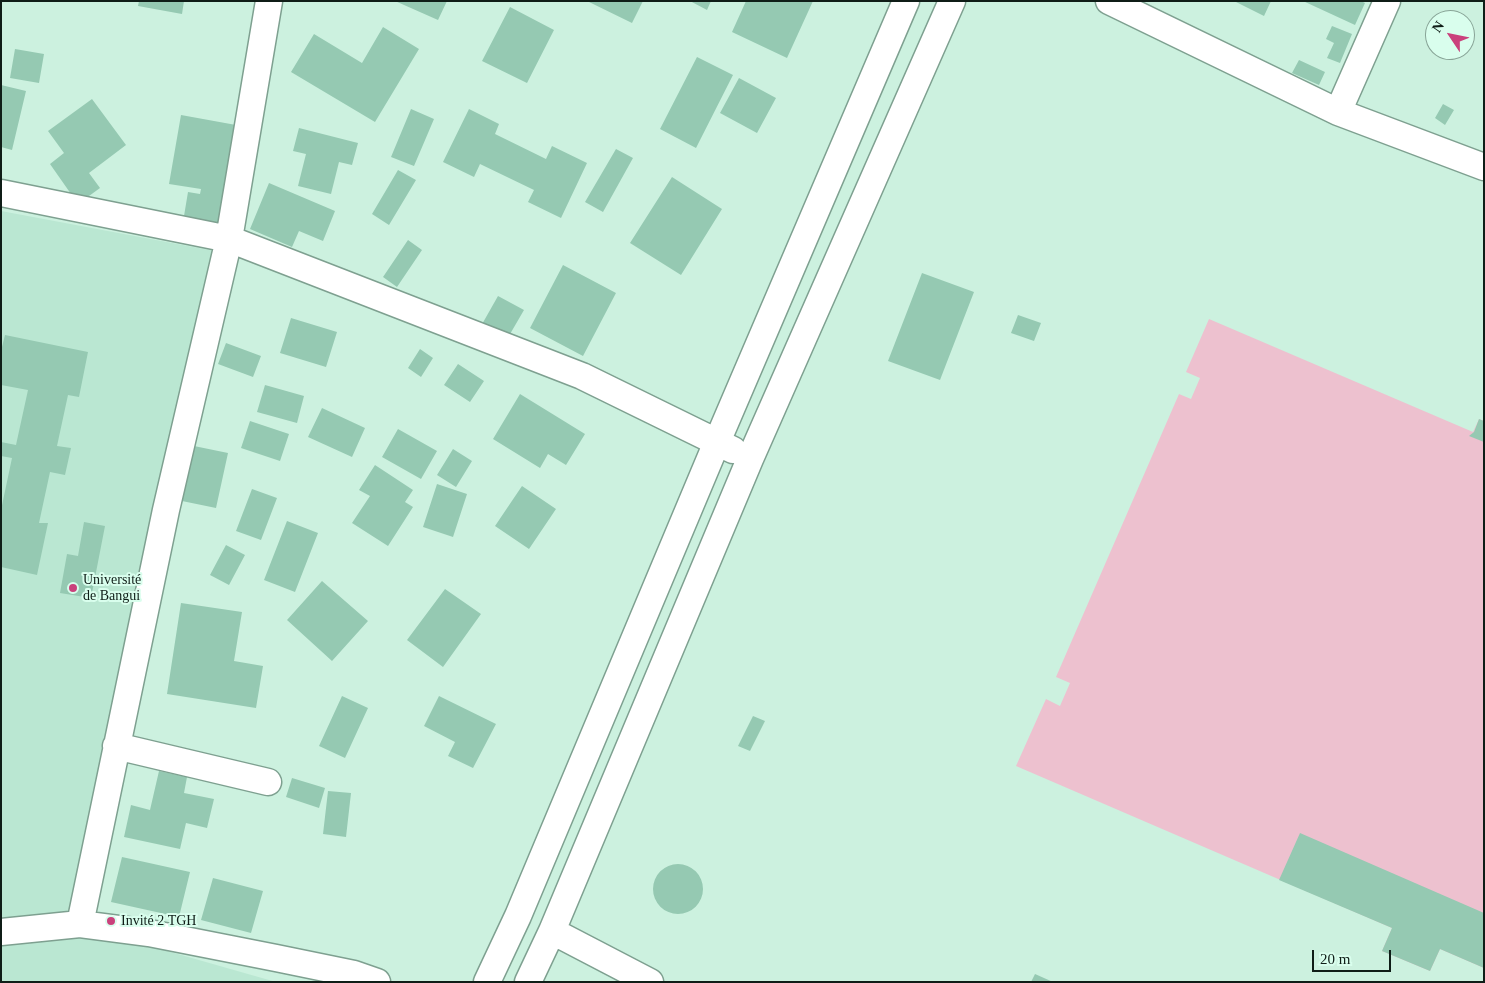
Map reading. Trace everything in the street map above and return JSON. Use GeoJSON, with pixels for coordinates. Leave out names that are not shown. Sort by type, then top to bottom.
{"type":"FeatureCollection","features":[{"type":"Feature","properties":{"kind":"street"},"geometry":{"type":"LineString","coordinates":[[80,924],[166,510],[228,239],[269,1]]}},
{"type":"Feature","properties":{"kind":"street"},"geometry":{"type":"LineString","coordinates":[[487,982],[518,916],[717,442],[906,1]]}},
{"type":"Feature","properties":{"kind":"street"},"geometry":{"type":"LineString","coordinates":[[528,982],[552,931],[750,459],[952,1]]}},
{"type":"Feature","properties":{"kind":"street"},"geometry":{"type":"LineString","coordinates":[[1109,1],[1338,112],[1484,167]]}},
{"type":"Feature","properties":{"kind":"street"},"geometry":{"type":"LineString","coordinates":[[1338,112],[1387,1]]}},
{"type":"Feature","properties":{"kind":"street"},"geometry":{"type":"LineString","coordinates":[[1,193],[228,239],[582,376],[750,459]]}},
{"type":"Feature","properties":{"kind":"street"},"geometry":{"type":"LineString","coordinates":[[116,746],[268,782]]}},
{"type":"Feature","properties":{"kind":"street"},"geometry":{"type":"LineString","coordinates":[[1,932],[80,924],[149,933],[354,974],[377,982]]}},
{"type":"Feature","properties":{"kind":"street"},"geometry":{"type":"LineString","coordinates":[[552,931],[650,982]]}},
{"type":"Feature","properties":{"kind":"shaded area","name":"Université de Bangui"},"geometry":{"type":"Polygon","coordinates":[[[1,211],[220,252],[69,923],[276,982],[1,982],[1,211]]]}},
{"type":"Feature","properties":{"kind":"shaded area"},"geometry":{"type":"Polygon","coordinates":[[[1209,319],[1473,432],[1479,419],[1484,421],[1484,968],[1440,949],[1430,971],[1382,951],[1392,928],[1016,766],[1046,699],[1060,706],[1070,683],[1056,677],[1179,394],[1191,399],[1200,378],[1186,372],[1209,319]]]}},
{"type":"Feature","properties":{"kind":"building"},"geometry":{"type":"Polygon","coordinates":[[[139,1],[184,1],[182,14],[138,6],[139,1]]]}},
{"type":"Feature","properties":{"kind":"building"},"geometry":{"type":"Polygon","coordinates":[[[395,1],[447,1],[438,20],[395,1]]]}},
{"type":"Feature","properties":{"kind":"building"},"geometry":{"type":"Polygon","coordinates":[[[587,1],[643,1],[632,23],[587,1]]]}},
{"type":"Feature","properties":{"kind":"building"},"geometry":{"type":"Polygon","coordinates":[[[690,1],[711,1],[707,10],[690,1]]]}},
{"type":"Feature","properties":{"kind":"building"},"geometry":{"type":"Polygon","coordinates":[[[746,1],[813,1],[787,58],[732,32],[746,1]]]}},
{"type":"Feature","properties":{"kind":"building"},"geometry":{"type":"Polygon","coordinates":[[[1234,1],[1271,1],[1264,16],[1234,1]]]}},
{"type":"Feature","properties":{"kind":"building"},"geometry":{"type":"Polygon","coordinates":[[[1303,1],[1361,1],[1365,3],[1355,25],[1303,1]]]}},
{"type":"Feature","properties":{"kind":"building"},"geometry":{"type":"Polygon","coordinates":[[[510,7],[554,30],[527,83],[482,61],[510,7]]]}},
{"type":"Feature","properties":{"kind":"building"},"geometry":{"type":"Polygon","coordinates":[[[1332,26],[1352,34],[1340,63],[1327,58],[1334,43],[1326,39],[1332,26]]]}},
{"type":"Feature","properties":{"kind":"building"},"geometry":{"type":"Polygon","coordinates":[[[383,27],[419,49],[375,122],[291,72],[314,34],[362,63],[383,27]]]}},
{"type":"Feature","properties":{"kind":"building"},"geometry":{"type":"Polygon","coordinates":[[[15,49],[44,54],[39,83],[10,78],[15,49]]]}},
{"type":"Feature","properties":{"kind":"building"},"geometry":{"type":"Polygon","coordinates":[[[697,57],[733,75],[696,148],[660,129],[697,57]]]}},
{"type":"Feature","properties":{"kind":"building"},"geometry":{"type":"Polygon","coordinates":[[[1299,60],[1325,72],[1319,85],[1292,73],[1299,60]]]}},
{"type":"Feature","properties":{"kind":"building"},"geometry":{"type":"Polygon","coordinates":[[[739,78],[776,98],[757,133],[720,113],[739,78]]]}},
{"type":"Feature","properties":{"kind":"building"},"geometry":{"type":"Polygon","coordinates":[[[1,85],[26,91],[12,150],[1,147],[1,85]]]}},
{"type":"Feature","properties":{"kind":"building"},"geometry":{"type":"Polygon","coordinates":[[[92,99],[126,145],[89,173],[100,188],[78,204],[50,164],[64,153],[48,131],[92,99]]]}},
{"type":"Feature","properties":{"kind":"building"},"geometry":{"type":"Polygon","coordinates":[[[1443,104],[1454,110],[1445,125],[1435,118],[1443,104]]]}},
{"type":"Feature","properties":{"kind":"building"},"geometry":{"type":"Polygon","coordinates":[[[411,109],[434,119],[414,166],[391,157],[411,109]]]}},
{"type":"Feature","properties":{"kind":"building"},"geometry":{"type":"Polygon","coordinates":[[[469,109],[499,124],[495,134],[546,159],[552,146],[587,163],[561,218],[528,202],[534,190],[480,164],[474,177],[443,162],[469,109]]]}},
{"type":"Feature","properties":{"kind":"building"},"geometry":{"type":"Polygon","coordinates":[[[181,115],[236,125],[216,234],[182,228],[188,192],[200,194],[201,189],[169,184],[181,115]]]}},
{"type":"Feature","properties":{"kind":"building"},"geometry":{"type":"Polygon","coordinates":[[[299,128],[358,143],[352,165],[339,162],[331,194],[298,186],[306,154],[293,151],[299,128]]]}},
{"type":"Feature","properties":{"kind":"building"},"geometry":{"type":"Polygon","coordinates":[[[616,149],[633,158],[603,212],[585,202],[616,149]]]}},
{"type":"Feature","properties":{"kind":"building"},"geometry":{"type":"Polygon","coordinates":[[[398,170],[416,180],[389,225],[372,214],[398,170]]]}},
{"type":"Feature","properties":{"kind":"building"},"geometry":{"type":"Polygon","coordinates":[[[672,177],[722,209],[681,275],[630,243],[672,177]]]}},
{"type":"Feature","properties":{"kind":"building"},"geometry":{"type":"Polygon","coordinates":[[[269,183],[335,211],[323,241],[299,231],[292,247],[250,229],[269,183]]]}},
{"type":"Feature","properties":{"kind":"building"},"geometry":{"type":"Polygon","coordinates":[[[408,240],[422,250],[397,287],[383,277],[408,240]]]}},
{"type":"Feature","properties":{"kind":"building"},"geometry":{"type":"Polygon","coordinates":[[[563,265],[616,293],[583,356],[530,328],[563,265]]]}},
{"type":"Feature","properties":{"kind":"building"},"geometry":{"type":"Polygon","coordinates":[[[922,273],[974,292],[940,380],[888,361],[922,273]]]}},
{"type":"Feature","properties":{"kind":"building"},"geometry":{"type":"Polygon","coordinates":[[[498,296],[524,310],[506,341],[481,326],[498,296]]]}},
{"type":"Feature","properties":{"kind":"building"},"geometry":{"type":"Polygon","coordinates":[[[1018,315],[1041,323],[1034,341],[1011,333],[1018,315]]]}},
{"type":"Feature","properties":{"kind":"building"},"geometry":{"type":"Polygon","coordinates":[[[291,318],[337,332],[326,367],[280,353],[291,318]]]}},
{"type":"Feature","properties":{"kind":"building"},"geometry":{"type":"Polygon","coordinates":[[[5,335],[88,352],[79,397],[68,395],[57,446],[71,448],[65,475],[50,472],[39,523],[48,523],[37,575],[1,567],[1,510],[12,458],[1,456],[1,442],[16,445],[28,390],[1,385],[1,351],[5,335]]]}},
{"type":"Feature","properties":{"kind":"building"},"geometry":{"type":"Polygon","coordinates":[[[226,343],[261,356],[253,377],[218,364],[226,343]]]}},
{"type":"Feature","properties":{"kind":"building"},"geometry":{"type":"Polygon","coordinates":[[[420,349],[433,358],[421,377],[408,368],[420,349]]]}},
{"type":"Feature","properties":{"kind":"building"},"geometry":{"type":"Polygon","coordinates":[[[458,364],[484,381],[470,402],[444,385],[458,364]]]}},
{"type":"Feature","properties":{"kind":"building"},"geometry":{"type":"Polygon","coordinates":[[[265,385],[304,396],[297,423],[257,412],[265,385]]]}},
{"type":"Feature","properties":{"kind":"building"},"geometry":{"type":"Polygon","coordinates":[[[520,394],[585,434],[566,465],[548,454],[540,468],[493,439],[520,394]]]}},
{"type":"Feature","properties":{"kind":"building"},"geometry":{"type":"Polygon","coordinates":[[[322,408],[365,428],[352,457],[308,437],[322,408]]]}},
{"type":"Feature","properties":{"kind":"building"},"geometry":{"type":"Polygon","coordinates":[[[1479,419],[1484,421],[1484,442],[1469,436],[1474,432],[1479,419]]]}},
{"type":"Feature","properties":{"kind":"building"},"geometry":{"type":"Polygon","coordinates":[[[250,421],[289,434],[280,461],[241,448],[250,421]]]}},
{"type":"Feature","properties":{"kind":"building"},"geometry":{"type":"Polygon","coordinates":[[[398,429],[437,451],[421,479],[382,457],[398,429]]]}},
{"type":"Feature","properties":{"kind":"building"},"geometry":{"type":"Polygon","coordinates":[[[194,446],[228,453],[216,508],[182,501],[194,446]]]}},
{"type":"Feature","properties":{"kind":"building"},"geometry":{"type":"Polygon","coordinates":[[[453,449],[472,461],[456,487],[437,475],[453,449]]]}},
{"type":"Feature","properties":{"kind":"building"},"geometry":{"type":"Polygon","coordinates":[[[375,465],[413,490],[405,502],[413,507],[388,546],[352,523],[370,496],[359,490],[375,465]]]}},
{"type":"Feature","properties":{"kind":"building"},"geometry":{"type":"Polygon","coordinates":[[[437,484],[467,494],[453,537],[423,527],[437,484]]]}},
{"type":"Feature","properties":{"kind":"building"},"geometry":{"type":"Polygon","coordinates":[[[522,486],[556,509],[529,549],[495,526],[522,486]]]}},
{"type":"Feature","properties":{"kind":"building"},"geometry":{"type":"Polygon","coordinates":[[[252,489],[277,498],[261,540],[236,531],[252,489]]]}},
{"type":"Feature","properties":{"kind":"building"},"geometry":{"type":"Polygon","coordinates":[[[287,521],[318,533],[295,592],[264,580],[287,521]]]}},
{"type":"Feature","properties":{"kind":"building"},"geometry":{"type":"Polygon","coordinates":[[[84,522],[105,526],[91,598],[60,593],[67,554],[78,556],[84,522]]]}},
{"type":"Feature","properties":{"kind":"building"},"geometry":{"type":"Polygon","coordinates":[[[226,545],[245,555],[229,585],[210,575],[226,545]]]}},
{"type":"Feature","properties":{"kind":"building"},"geometry":{"type":"Polygon","coordinates":[[[322,581],[368,621],[332,661],[287,620],[322,581]]]}},
{"type":"Feature","properties":{"kind":"building"},"geometry":{"type":"Polygon","coordinates":[[[445,589],[481,614],[443,667],[407,640],[445,589]]]}},
{"type":"Feature","properties":{"kind":"building"},"geometry":{"type":"Polygon","coordinates":[[[181,603],[242,612],[234,661],[263,666],[256,708],[167,694],[181,603]]]}},
{"type":"Feature","properties":{"kind":"building"},"geometry":{"type":"Polygon","coordinates":[[[342,696],[368,708],[345,758],[319,746],[342,696]]]}},
{"type":"Feature","properties":{"kind":"building"},"geometry":{"type":"Polygon","coordinates":[[[439,696],[496,724],[473,768],[448,756],[455,742],[424,726],[439,696]]]}},
{"type":"Feature","properties":{"kind":"building"},"geometry":{"type":"Polygon","coordinates":[[[753,716],[765,721],[750,751],[738,746],[753,716]]]}},
{"type":"Feature","properties":{"kind":"building"},"geometry":{"type":"Polygon","coordinates":[[[159,771],[187,777],[184,793],[214,799],[207,828],[186,823],[180,849],[124,837],[131,805],[150,810],[159,771]]]}},
{"type":"Feature","properties":{"kind":"building"},"geometry":{"type":"Polygon","coordinates":[[[292,778],[325,788],[319,808],[286,797],[292,778]]]}},
{"type":"Feature","properties":{"kind":"building"},"geometry":{"type":"Polygon","coordinates":[[[328,791],[351,793],[346,837],[323,834],[328,791]]]}},
{"type":"Feature","properties":{"kind":"building"},"geometry":{"type":"Polygon","coordinates":[[[1300,833],[1484,913],[1484,968],[1440,949],[1430,971],[1382,951],[1392,928],[1279,880],[1300,833]]]}},
{"type":"Feature","properties":{"kind":"building"},"geometry":{"type":"Polygon","coordinates":[[[122,857],[190,872],[179,917],[111,902],[122,857]]]}},
{"type":"Feature","properties":{"kind":"building"},"geometry":{"type":"Polygon","coordinates":[[[673,864],[683,864],[696,871],[703,884],[703,894],[696,907],[683,914],[673,914],[664,910],[657,903],[653,894],[653,884],[657,875],[664,868],[673,864]]]}},
{"type":"Feature","properties":{"kind":"building"},"geometry":{"type":"Polygon","coordinates":[[[213,878],[263,891],[251,933],[201,920],[213,878]]]}},
{"type":"Feature","properties":{"kind":"building"},"geometry":{"type":"Polygon","coordinates":[[[1035,974],[1053,982],[1031,982],[1035,974]]]}},
{"type":"Feature","properties":{"kind":"place","name":"Université de Bangui"},"geometry":{"type":"Point","coordinates":[73,588]}},
{"type":"Feature","properties":{"kind":"place","name":"Invité 2 TGH"},"geometry":{"type":"Point","coordinates":[111,921]}}]}
